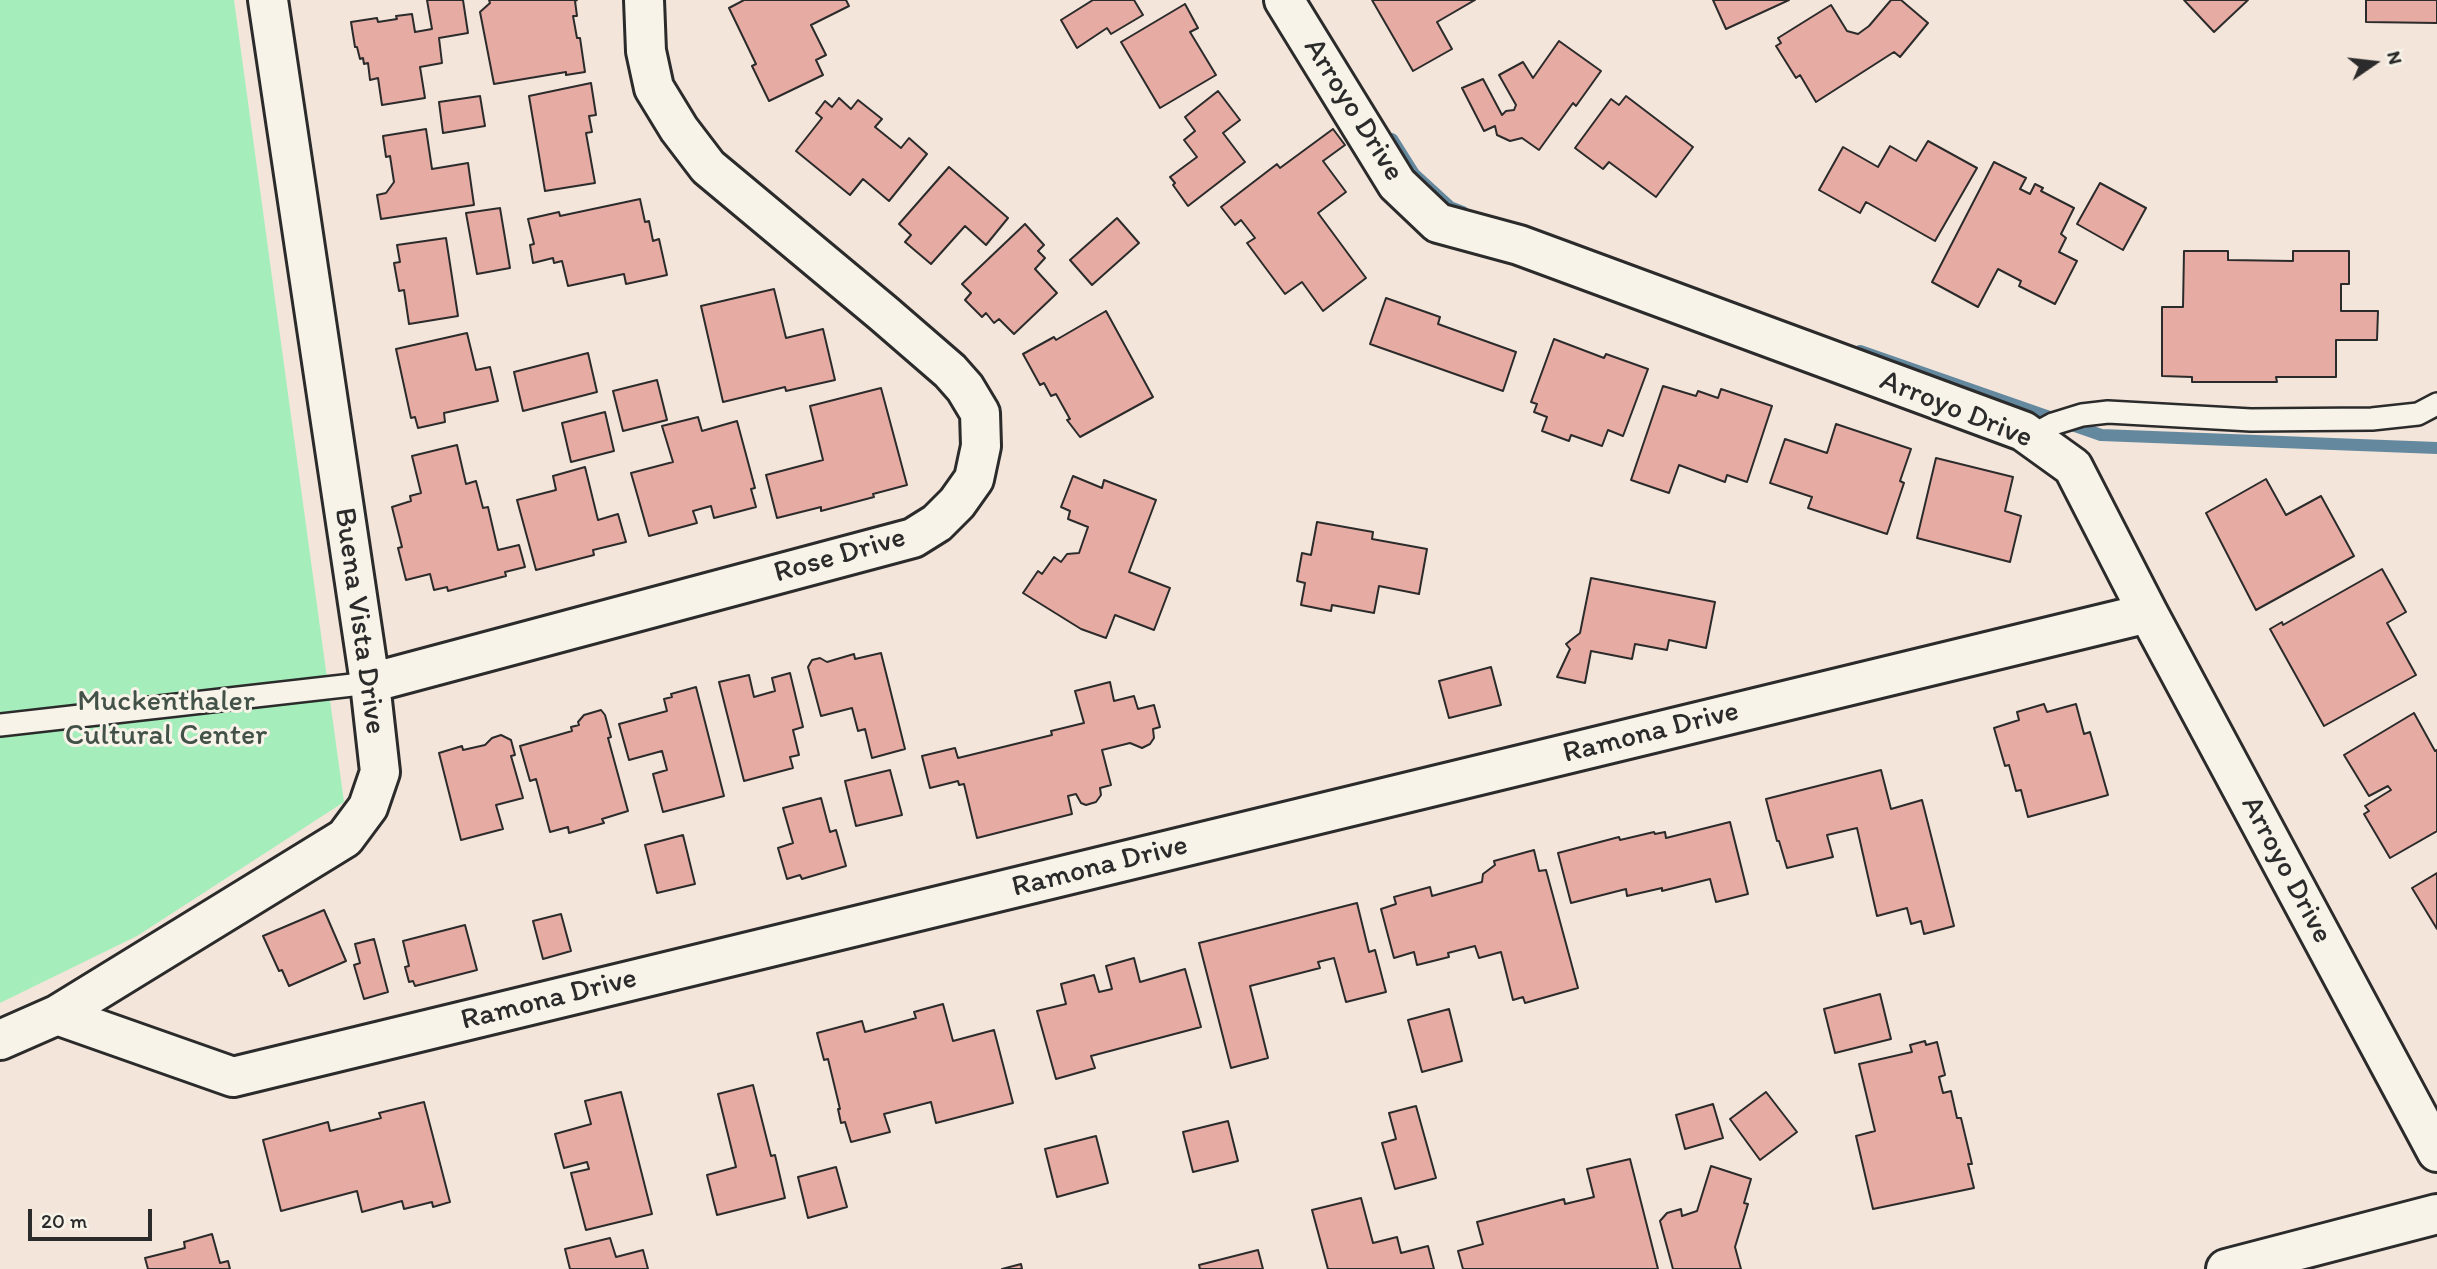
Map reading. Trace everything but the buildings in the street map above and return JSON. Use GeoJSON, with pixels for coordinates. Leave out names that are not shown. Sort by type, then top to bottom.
{"type":"FeatureCollection","features":[{"type":"Feature","properties":{"kind":"street","name":"Buena Vista Drive"},"geometry":{"type":"LineString","coordinates":[[0,1040],[57,1015],[345,838],[368,807],[380,772],[370,683],[268,0]]}},
{"type":"Feature","properties":{"kind":"street","name":"Rose Drive"},"geometry":{"type":"LineString","coordinates":[[370,683],[913,538],[937,523],[957,503],[974,479],[981,446],[980,413],[965,388],[950,371],[883,313],[708,167],[679,129],[654,88],[646,51],[644,0]]}},
{"type":"Feature","properties":{"kind":"street","name":"Arroyo Drive"},"geometry":{"type":"LineString","coordinates":[[1284,0],[1396,184],[1438,223],[1530,250],[2023,431],[2073,467],[2148,613],[2437,1152]]}},
{"type":"Feature","properties":{"kind":"street","name":"Ramona Drive"},"geometry":{"type":"LineString","coordinates":[[57,1015],[233,1077],[2148,613]]}},
{"type":"Feature","properties":{"kind":"street"},"geometry":{"type":"LineString","coordinates":[[2226,1269],[2437,1214]]}},
{"type":"Feature","properties":{"kind":"lane"},"geometry":{"type":"LineString","coordinates":[[2031,436],[2062,421],[2108,412],[2251,420],[2372,419],[2418,414],[2437,404]]}},
{"type":"Feature","properties":{"kind":"lane"},"geometry":{"type":"LineString","coordinates":[[0,725],[370,683]]}},
{"type":"Feature","properties":{"kind":"green space","name":"Muckenthaler Cultural Center"},"geometry":{"type":"Polygon","coordinates":[[[0,0],[234,0],[344,802],[137,936],[0,1003],[0,0]]]}},
{"type":"Feature","properties":{"kind":"waterway"},"geometry":{"type":"LineString","coordinates":[[1392,139],[1414,174],[1450,207],[1463,212]]}},
{"type":"Feature","properties":{"kind":"waterway"},"geometry":{"type":"LineString","coordinates":[[1860,351],[2101,435],[2437,448]]}}]}
